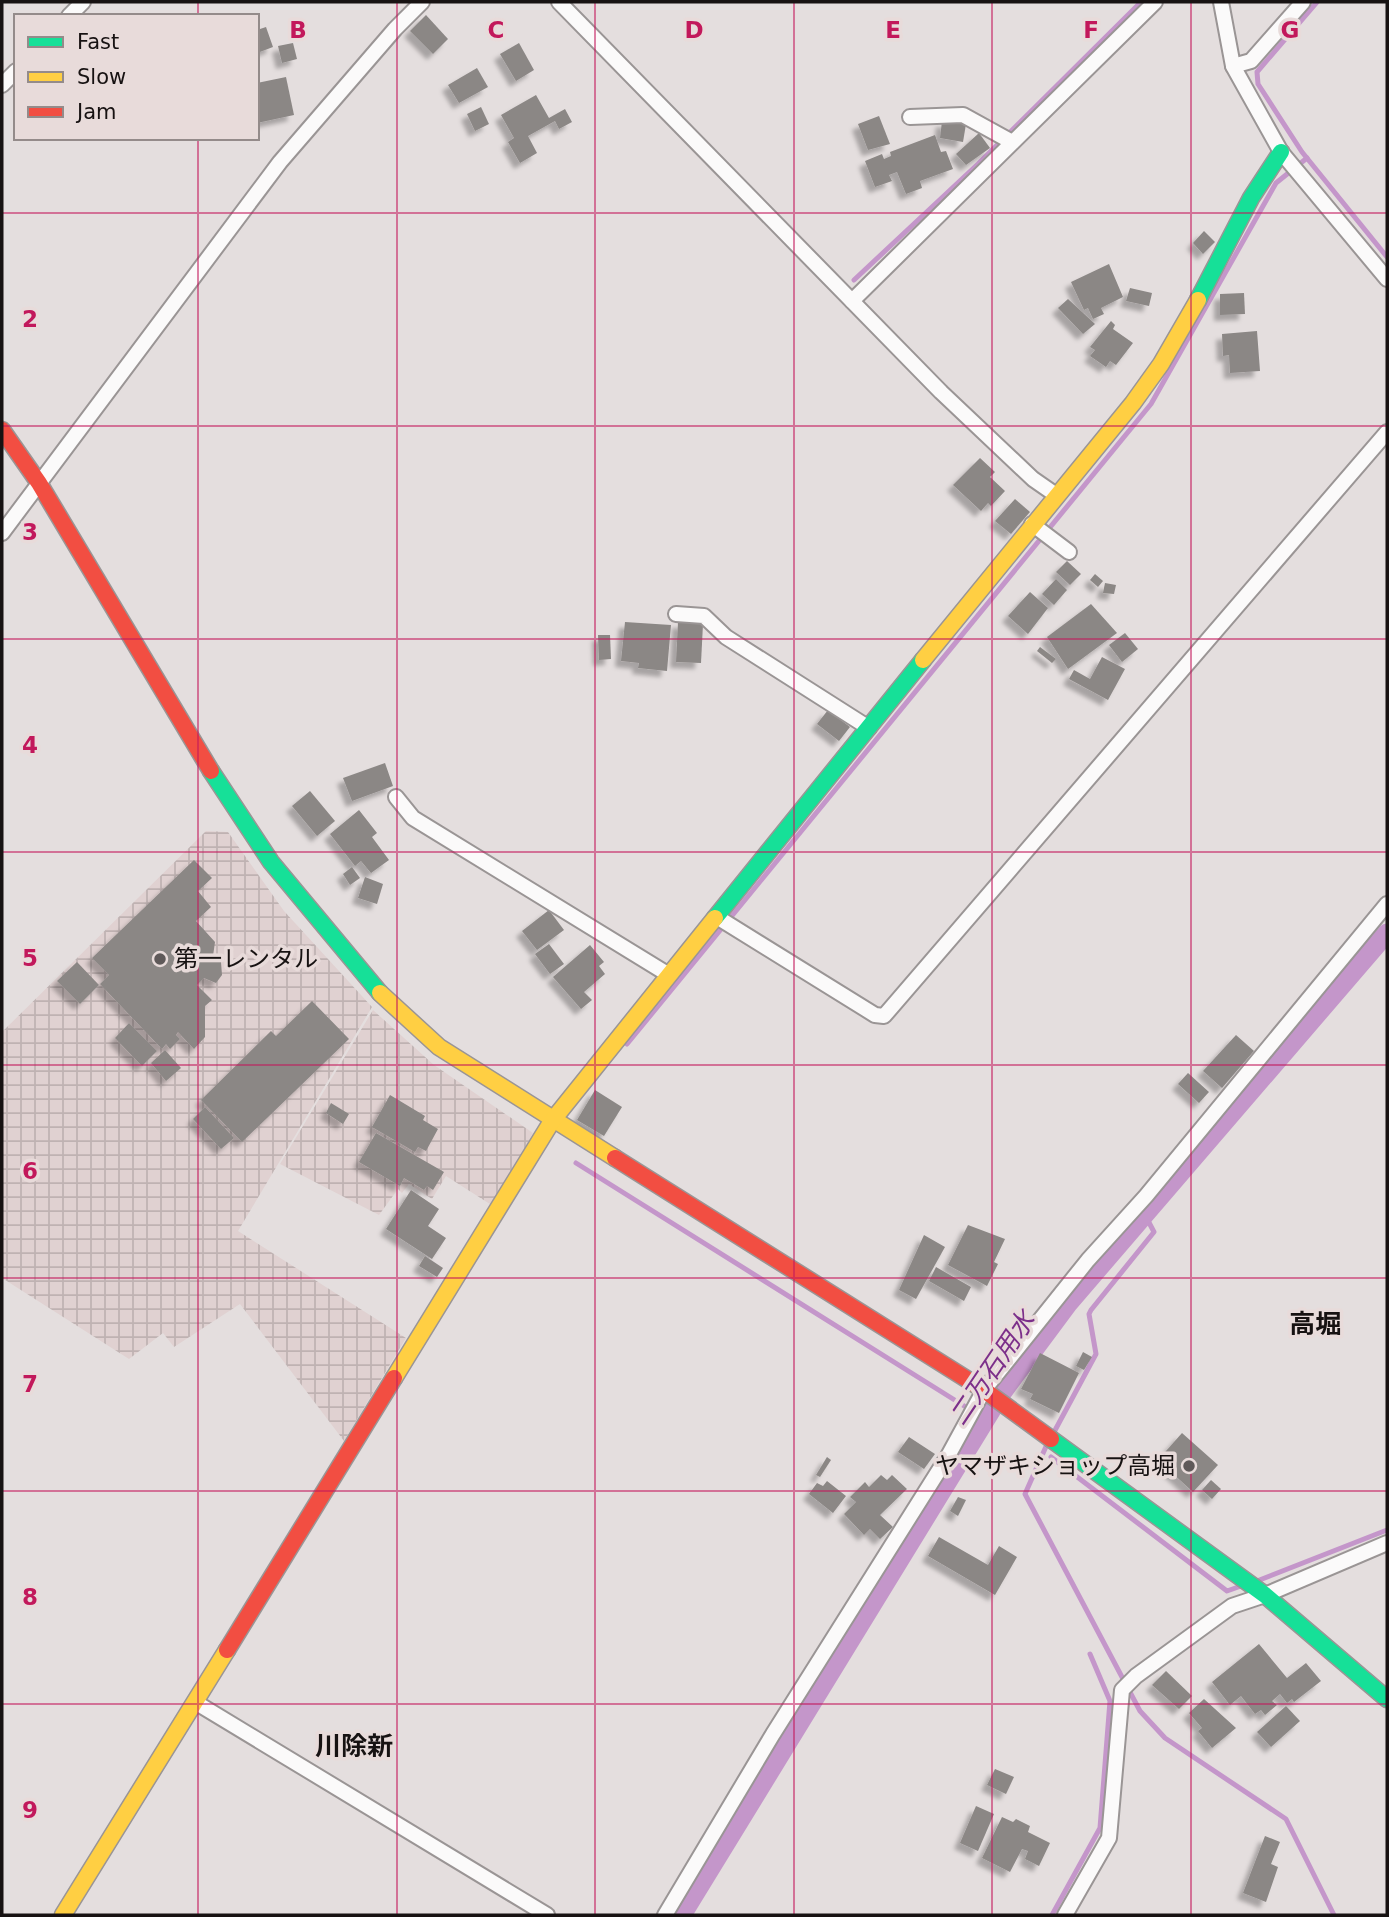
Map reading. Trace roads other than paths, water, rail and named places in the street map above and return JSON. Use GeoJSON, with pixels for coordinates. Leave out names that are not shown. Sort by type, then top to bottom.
{"type":"FeatureCollection","features":[{"type":"Feature","properties":{"kind":"street"},"geometry":{"type":"LineString","coordinates":[[2,533],[280,162],[395,29],[422,2]]}},
{"type":"Feature","properties":{"kind":"street"},"geometry":{"type":"LineString","coordinates":[[559,2],[941,392],[1033,479],[1056,495]]}},
{"type":"Feature","properties":{"kind":"street"},"geometry":{"type":"LineString","coordinates":[[852,301],[1155,2]]}},
{"type":"Feature","properties":{"kind":"street"},"geometry":{"type":"LineString","coordinates":[[1220,2],[1233,66],[1281,152],[1387,279]]}},
{"type":"Feature","properties":{"kind":"street"},"geometry":{"type":"LineString","coordinates":[[1233,66],[1251,61],[1303,2]]}},
{"type":"Feature","properties":{"kind":"street"},"geometry":{"type":"LineString","coordinates":[[910,117],[963,115],[1012,142]]}},
{"type":"Feature","properties":{"kind":"street"},"geometry":{"type":"LineString","coordinates":[[63,1915],[552,1121],[1032,524],[1140,396],[1175,342],[1257,185],[1281,152]]}},
{"type":"Feature","properties":{"kind":"street"},"geometry":{"type":"LineString","coordinates":[[2,430],[39,483],[231,804],[271,862],[336,945],[373,987],[439,1047],[552,1121],[984,1390],[1265,1595],[1387,1699]]}},
{"type":"Feature","properties":{"kind":"street"},"geometry":{"type":"LineString","coordinates":[[717,917],[875,1015],[884,1016],[1387,432]]}},
{"type":"Feature","properties":{"kind":"street"},"geometry":{"type":"LineString","coordinates":[[1032,524],[1069,552]]}},
{"type":"Feature","properties":{"kind":"street"},"geometry":{"type":"LineString","coordinates":[[676,614],[704,616],[726,637],[869,728]]}},
{"type":"Feature","properties":{"kind":"street"},"geometry":{"type":"LineString","coordinates":[[396,797],[413,818],[669,975]]}},
{"type":"Feature","properties":{"kind":"street"},"geometry":{"type":"LineString","coordinates":[[665,1915],[773,1734],[802,1694],[948,1456],[984,1390],[1088,1260],[1146,1196],[1387,904]]}},
{"type":"Feature","properties":{"kind":"street"},"geometry":{"type":"LineString","coordinates":[[1065,1915],[1109,1838],[1122,1690],[1136,1676],[1232,1606],[1265,1595],[1387,1543]]}},
{"type":"Feature","properties":{"kind":"street"},"geometry":{"type":"LineString","coordinates":[[195,1702],[547,1915]]}},
{"type":"Feature","properties":{"kind":"waterway"},"geometry":{"type":"LineString","coordinates":[[854,280],[978,164],[1141,2]]}},
{"type":"Feature","properties":{"kind":"waterway"},"geometry":{"type":"LineString","coordinates":[[1317,2],[1257,72],[1258,84],[1302,152],[1387,257]]}},
{"type":"Feature","properties":{"kind":"waterway"},"geometry":{"type":"LineString","coordinates":[[627,1044],[1151,404],[1276,183],[1307,158]]}},
{"type":"Feature","properties":{"kind":"waterway","name":"二万石用水"},"geometry":{"type":"LineString","coordinates":[[682,1915],[1002,1393],[1068,1304],[1387,933]]}},
{"type":"Feature","properties":{"kind":"waterway"},"geometry":{"type":"LineString","coordinates":[[576,1163],[969,1409]]}},
{"type":"Feature","properties":{"kind":"waterway"},"geometry":{"type":"LineString","coordinates":[[1053,1434],[1096,1354],[1089,1314],[1154,1232],[1145,1215]]}},
{"type":"Feature","properties":{"kind":"waterway"},"geometry":{"type":"LineString","coordinates":[[1048,1442],[1025,1494],[1140,1711],[1165,1738],[1286,1819],[1334,1915]]}},
{"type":"Feature","properties":{"kind":"waterway"},"geometry":{"type":"LineString","coordinates":[[1051,1457],[1227,1591],[1241,1586]]}},
{"type":"Feature","properties":{"kind":"waterway"},"geometry":{"type":"LineString","coordinates":[[1257,1581],[1387,1530]]}},
{"type":"Feature","properties":{"kind":"waterway"},"geometry":{"type":"LineString","coordinates":[[1052,1915],[1100,1828],[1110,1701],[1090,1654]]}},
{"type":"Feature","properties":{"kind":"place","name":"第一レンタル"},"geometry":{"type":"Point","coordinates":[160,959]}},
{"type":"Feature","properties":{"kind":"place","name":"ヤマザキショップ高堀"},"geometry":{"type":"Point","coordinates":[1189,1466]}},
{"type":"Feature","properties":{"kind":"district","name":"高堀"},"geometry":{"type":"Point","coordinates":[1315,1324]}},
{"type":"Feature","properties":{"kind":"district","name":"川除新"},"geometry":{"type":"Point","coordinates":[354,1746]}}]}
